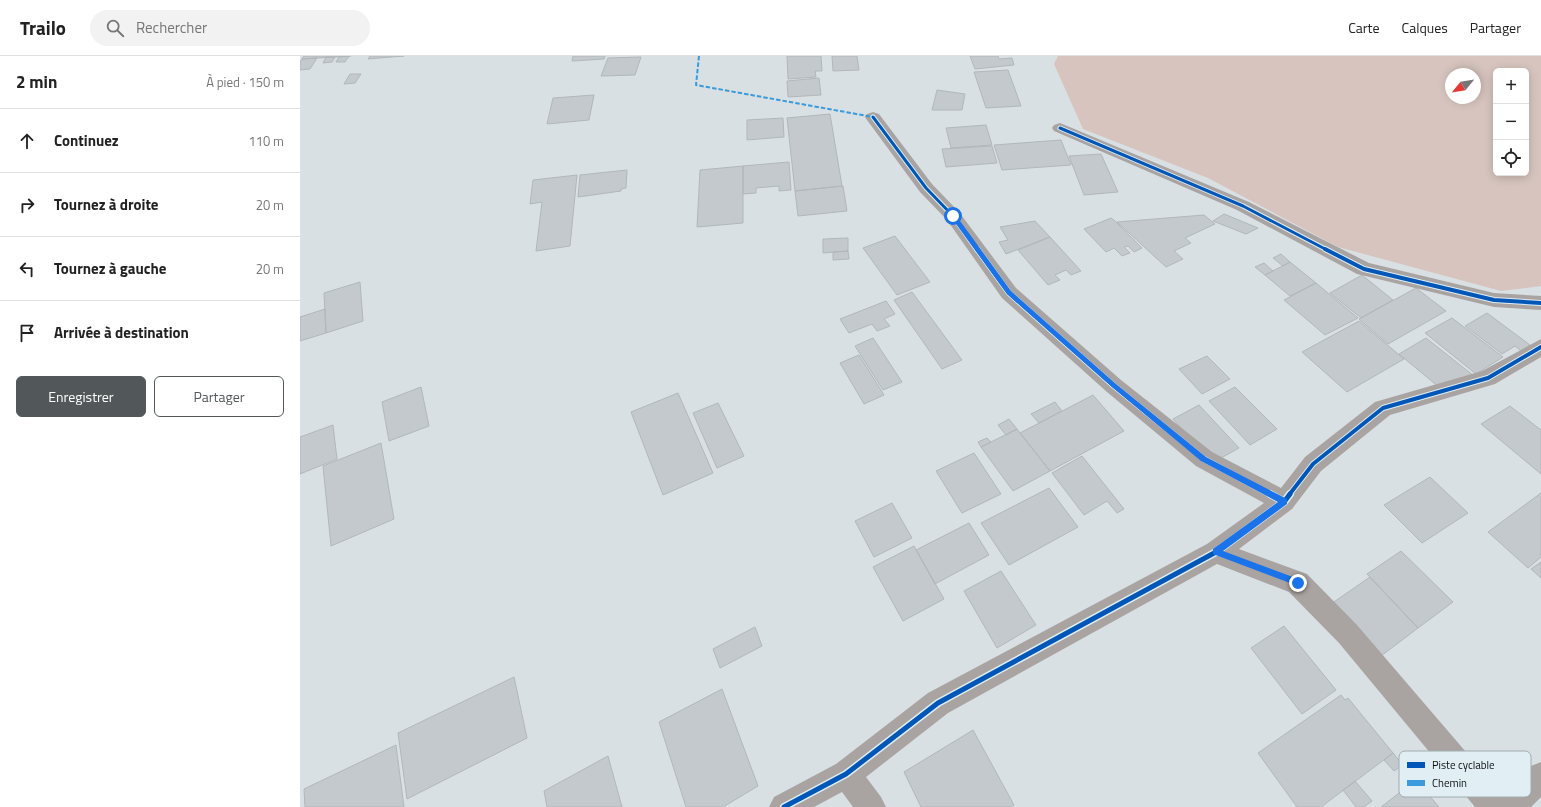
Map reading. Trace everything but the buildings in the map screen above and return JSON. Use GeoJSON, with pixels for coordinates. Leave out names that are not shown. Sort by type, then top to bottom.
{"type":"FeatureCollection","features":[{"type":"Feature","properties":{"kind":"street"},"geometry":{"type":"LineString","coordinates":[[873,117],[926,188],[953,216],[1009,293],[1114,386],[1204,459],[1284,502]]}},
{"type":"Feature","properties":{"kind":"street"},"geometry":{"type":"LineString","coordinates":[[1060,128],[1243,206],[1364,269],[1494,300],[1541,303]]}},
{"type":"Feature","properties":{"kind":"street"},"geometry":{"type":"LineString","coordinates":[[784,807],[846,774],[938,703],[1216,552],[1284,502],[1313,464],[1383,408],[1488,378],[1541,348]]}},
{"type":"Feature","properties":{"kind":"street"},"geometry":{"type":"LineString","coordinates":[[1216,552],[1298,583],[1348,634],[1447,751]]}},
{"type":"Feature","properties":{"kind":"street"},"geometry":{"type":"LineString","coordinates":[[846,774],[871,807]]}},
{"type":"Feature","properties":{"kind":"street"},"geometry":{"type":"LineString","coordinates":[[1531,786],[1541,776]]}},
{"type":"Feature","properties":{"kind":"street"},"geometry":{"type":"LineString","coordinates":[[1486,797],[1494,807]]}},
{"type":"Feature","properties":{"kind":"street"},"geometry":{"type":"LineString","coordinates":[[1510,807],[1520,797]]}},
{"type":"Feature","properties":{"kind":"shaded area"},"geometry":{"type":"Polygon","coordinates":[[[1058,56],[1541,56],[1541,286],[1501,291],[1338,247],[1208,178],[1083,129],[1054,64],[1058,56]]]}},
{"type":"Feature","properties":{"kind":"marked path"},"geometry":{"type":"LineString","coordinates":[[699,56],[696,85],[873,117]]}},
{"type":"Feature","properties":{"kind":"cycle path"},"geometry":{"type":"LineString","coordinates":[[873,117],[926,188],[953,216],[1009,293],[1114,386],[1204,459],[1284,502]]}},
{"type":"Feature","properties":{"kind":"cycle path"},"geometry":{"type":"LineString","coordinates":[[1060,128],[1243,206],[1364,269],[1494,300],[1541,303]]}},
{"type":"Feature","properties":{"kind":"cycle path"},"geometry":{"type":"LineString","coordinates":[[784,807],[846,774],[938,703],[1216,552],[1284,502],[1313,464],[1383,408],[1488,378],[1541,347]]}},
{"type":"Feature","properties":{"kind":"route"},"geometry":{"type":"LineString","coordinates":[[953,216],[1009,293],[1114,386],[1204,459],[1284,502],[1216,552],[1298,583]]}}]}
